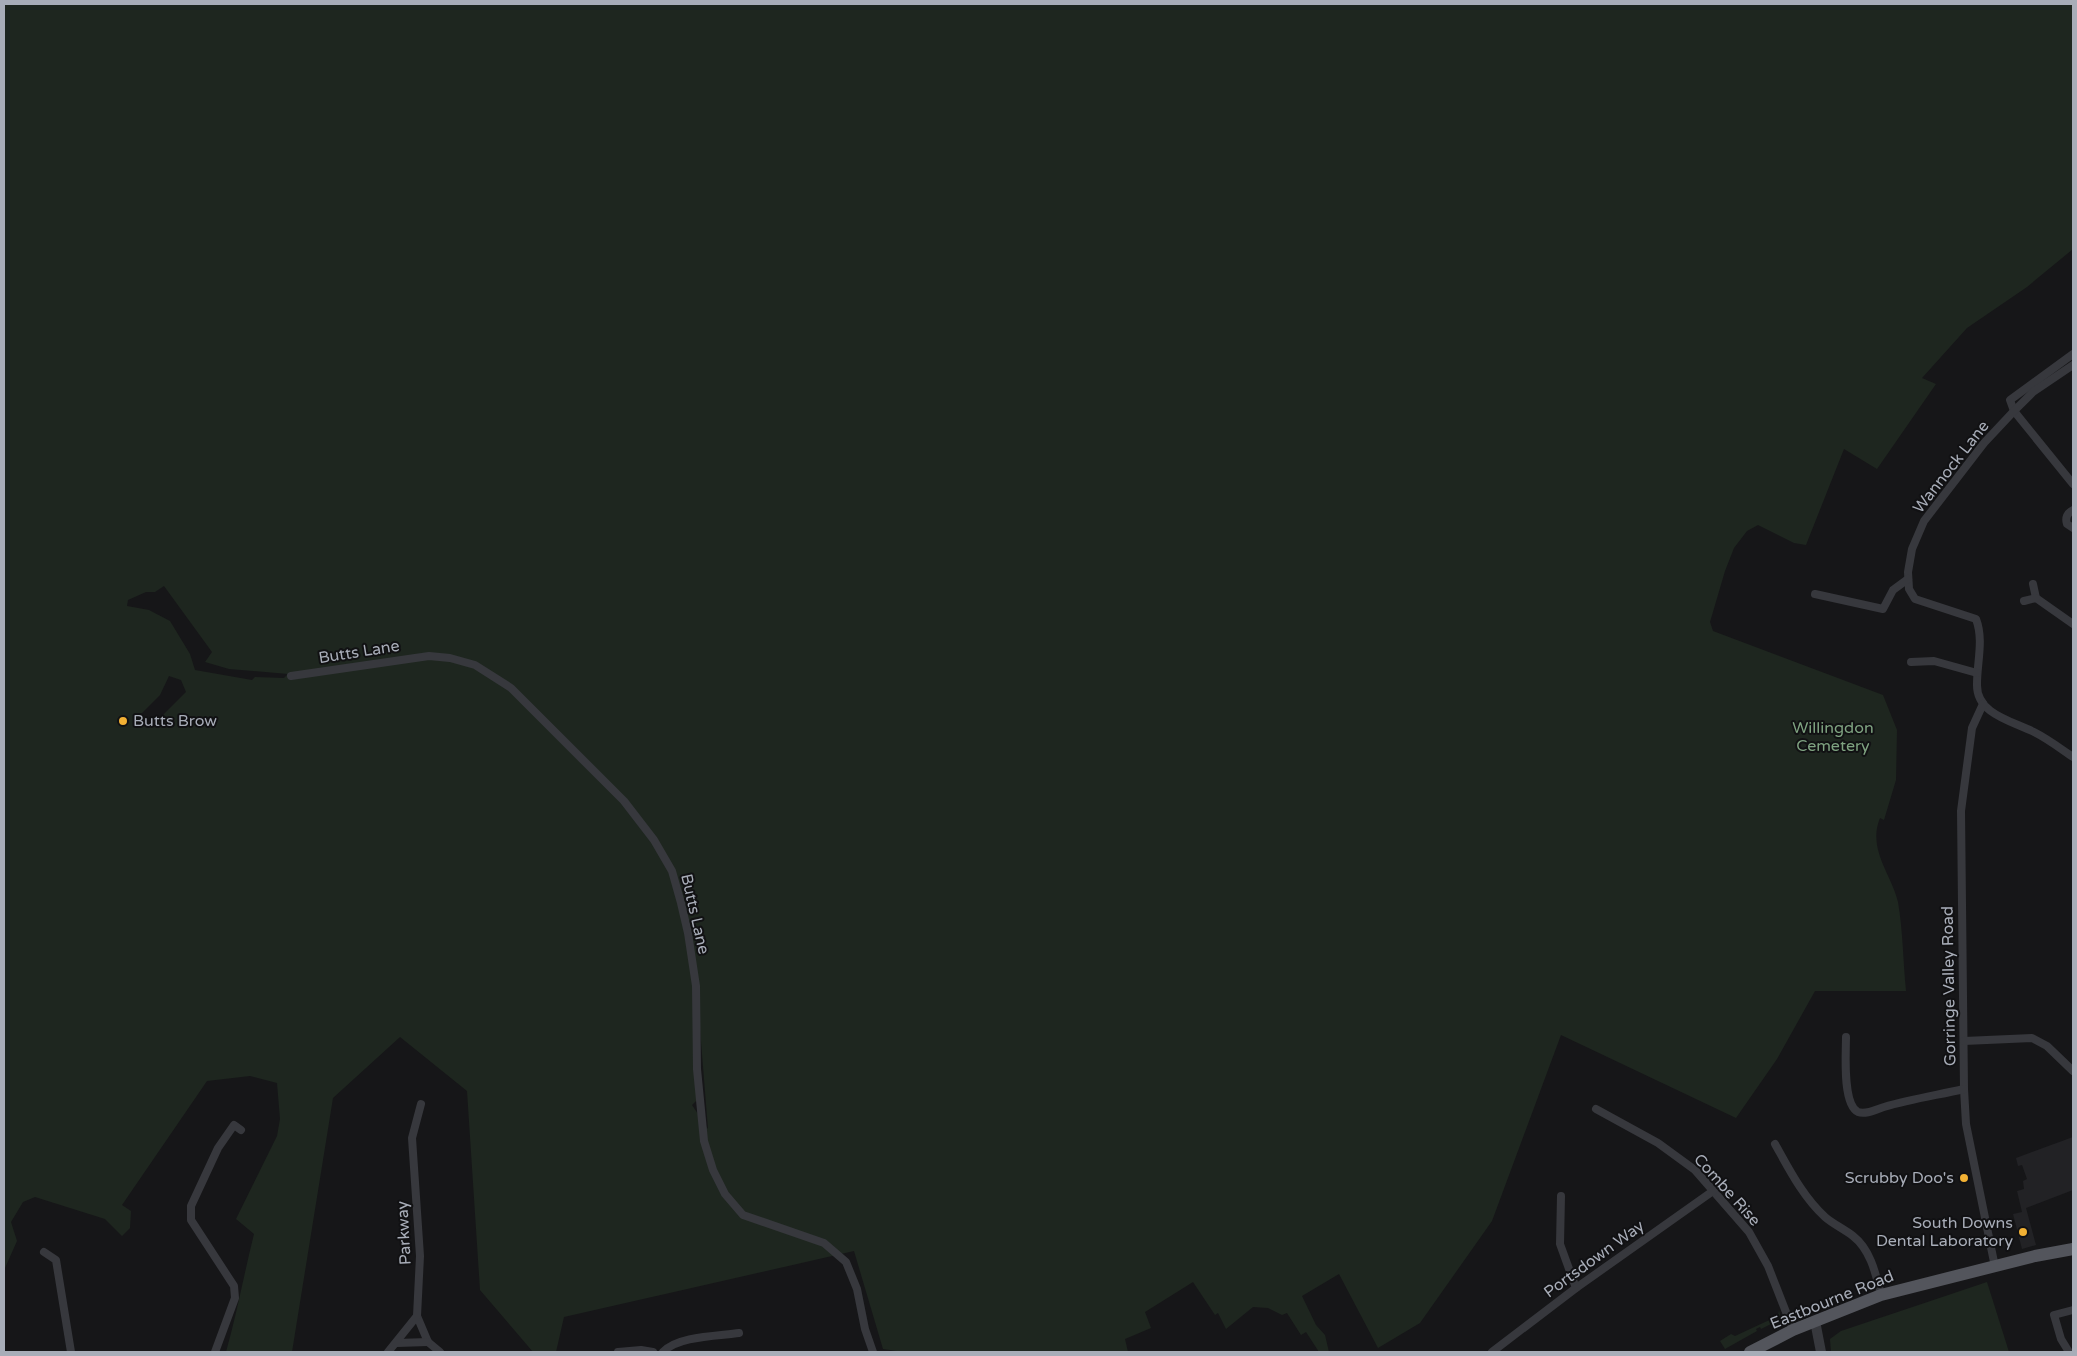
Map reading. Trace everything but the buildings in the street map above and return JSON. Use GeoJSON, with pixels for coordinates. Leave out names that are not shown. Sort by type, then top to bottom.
{"type":"FeatureCollection","features":[{"type":"Feature","properties":{"kind":"main road","name":"Eastbourne Road"},"geometry":{"type":"LineString","coordinates":[[1750,1352],[1814,1320],[1881,1295],[2034,1256],[2073,1249]]}},
{"type":"Feature","properties":{"kind":"street"},"geometry":{"type":"LineString","coordinates":[[2073,354],[2010,400],[2014,411],[2073,484]]}},
{"type":"Feature","properties":{"kind":"street","name":"Wannock Lane"},"geometry":{"type":"LineString","coordinates":[[1908,579],[1912,549],[1924,521],[1984,443],[2034,392],[2073,365]]}},
{"type":"Feature","properties":{"kind":"street"},"geometry":{"type":"LineString","coordinates":[[2073,510],[2068,513],[2066,518],[2067,524],[2073,528]]}},
{"type":"Feature","properties":{"kind":"street"},"geometry":{"type":"LineString","coordinates":[[1815,594],[1882,610],[1893,590],[1908,579]]}},
{"type":"Feature","properties":{"kind":"street"},"geometry":{"type":"LineString","coordinates":[[1908,579],[1909,589],[1915,598],[1976,619],[1980,629],[1977,691],[1983,704],[1991,712],[2036,733],[2073,757]]}},
{"type":"Feature","properties":{"kind":"street"},"geometry":{"type":"LineString","coordinates":[[2033,584],[2036,598],[2073,624]]}},
{"type":"Feature","properties":{"kind":"street"},"geometry":{"type":"LineString","coordinates":[[2024,601],[2036,598]]}},
{"type":"Feature","properties":{"kind":"street","name":"Butts Lane"},"geometry":{"type":"LineString","coordinates":[[291,676],[429,656],[450,658],[476,665],[510,688],[624,801],[654,840],[672,872],[681,903],[696,986],[697,1069],[704,1141],[713,1170],[725,1194],[743,1215],[824,1243],[846,1262],[857,1289],[865,1329],[873,1352]]}},
{"type":"Feature","properties":{"kind":"street"},"geometry":{"type":"LineString","coordinates":[[1911,662],[1934,661],[1977,673]]}},
{"type":"Feature","properties":{"kind":"street","name":"Gorringe Valley Road"},"geometry":{"type":"LineString","coordinates":[[1983,704],[1972,728],[1961,811],[1964,1089],[1966,1124],[1995,1267]]}},
{"type":"Feature","properties":{"kind":"street"},"geometry":{"type":"LineString","coordinates":[[1846,1037],[1844,1072],[1854,1108],[1859,1112],[1868,1112],[1894,1104],[1964,1089]]}},
{"type":"Feature","properties":{"kind":"street"},"geometry":{"type":"LineString","coordinates":[[1964,1041],[2032,1038],[2047,1046],[2073,1071]]}},
{"type":"Feature","properties":{"kind":"street","name":"Parkway"},"geometry":{"type":"LineString","coordinates":[[417,1316],[420,1256],[412,1138],[421,1104]]}},
{"type":"Feature","properties":{"kind":"street","name":"Combe Rise"},"geometry":{"type":"LineString","coordinates":[[1596,1110],[1658,1143],[1695,1170],[1749,1232],[1781,1294],[1793,1330]]}},
{"type":"Feature","properties":{"kind":"street"},"geometry":{"type":"LineString","coordinates":[[214,1352],[236,1298],[234,1286],[191,1220],[191,1206],[218,1148],[234,1125],[241,1130]]}},
{"type":"Feature","properties":{"kind":"street"},"geometry":{"type":"LineString","coordinates":[[1775,1144],[1794,1178],[1812,1202],[1825,1217],[1861,1244],[1872,1264],[1881,1295]]}},
{"type":"Feature","properties":{"kind":"street","name":"Portsdown Way"},"geometry":{"type":"LineString","coordinates":[[1492,1352],[1576,1288],[1713,1191]]}},
{"type":"Feature","properties":{"kind":"street"},"geometry":{"type":"LineString","coordinates":[[1561,1196],[1560,1244],[1576,1288]]}},
{"type":"Feature","properties":{"kind":"street"},"geometry":{"type":"LineString","coordinates":[[44,1252],[56,1260],[71,1352]]}},
{"type":"Feature","properties":{"kind":"street"},"geometry":{"type":"LineString","coordinates":[[56,1260],[64,1255]]}},
{"type":"Feature","properties":{"kind":"street"},"geometry":{"type":"LineString","coordinates":[[2069,1352],[2061,1339],[2054,1316],[2073,1310]]}},
{"type":"Feature","properties":{"kind":"street"},"geometry":{"type":"LineString","coordinates":[[417,1316],[428,1342],[440,1352]]}},
{"type":"Feature","properties":{"kind":"street"},"geometry":{"type":"LineString","coordinates":[[388,1352],[398,1343],[417,1316]]}},
{"type":"Feature","properties":{"kind":"street"},"geometry":{"type":"LineString","coordinates":[[1814,1320],[1821,1352]]}},
{"type":"Feature","properties":{"kind":"street"},"geometry":{"type":"LineString","coordinates":[[662,1352],[668,1346],[678,1341],[739,1334]]}},
{"type":"Feature","properties":{"kind":"street"},"geometry":{"type":"LineString","coordinates":[[398,1343],[428,1342]]}},
{"type":"Feature","properties":{"kind":"street"},"geometry":{"type":"LineString","coordinates":[[618,1352],[641,1350],[653,1352]]}},
{"type":"Feature","properties":{"kind":"shaded area"},"geometry":{"type":"Polygon","coordinates":[[[2073,1137],[2073,1190],[2026,1208],[2036,1245],[2022,1249],[2013,1214],[2022,1212],[2017,1191],[2024,1189],[2023,1181],[2027,1179],[2022,1165],[2018,1166],[2016,1158],[2073,1137]]]}},
{"type":"Feature","properties":{"kind":"green space","name":"Willingdon Cemetery"},"geometry":{"type":"Polygon","coordinates":[[[4,4],[2073,4],[2073,249],[2027,287],[1967,328],[1922,378],[1936,384],[1877,469],[1844,449],[1806,545],[1794,543],[1758,525],[1747,531],[1734,548],[1710,622],[1713,631],[1883,695],[1897,730],[1896,780],[1884,820],[1880,818],[1876,840],[1878,851],[1898,902],[1906,991],[1815,991],[1777,1059],[1736,1118],[1561,1035],[1492,1221],[1420,1323],[1378,1348],[1339,1274],[1302,1296],[1316,1325],[1325,1335],[1329,1352],[1319,1352],[1306,1332],[1301,1335],[1287,1313],[1282,1315],[1268,1308],[1253,1307],[1226,1329],[1218,1313],[1215,1315],[1193,1282],[1145,1312],[1151,1328],[1125,1339],[1128,1352],[903,1352],[883,1349],[854,1251],[564,1317],[556,1352],[533,1352],[480,1290],[467,1091],[400,1037],[333,1098],[292,1352],[226,1352],[254,1234],[236,1219],[277,1136],[280,1119],[277,1083],[250,1076],[207,1081],[122,1205],[131,1211],[130,1228],[122,1236],[105,1219],[35,1197],[23,1202],[11,1222],[17,1241],[5,1268],[4,4]],[[164,586],[155,592],[146,592],[128,600],[127,606],[149,610],[170,621],[190,654],[195,670],[252,680],[255,677],[284,678],[288,674],[229,669],[205,662],[212,652],[164,586]],[[169,676],[160,695],[139,716],[146,725],[163,715],[186,692],[181,680],[169,676]],[[700,1029],[697,1048],[696,1101],[692,1105],[708,1129],[700,1029]]]}},
{"type":"Feature","properties":{"kind":"green space"},"geometry":{"type":"Polygon","coordinates":[[[1987,1282],[2009,1352],[1831,1352],[1830,1339],[1841,1331],[1987,1282]]]}},
{"type":"Feature","properties":{"kind":"green space"},"geometry":{"type":"Polygon","coordinates":[[[1779,1310],[1781,1319],[1761,1329],[1760,1327],[1756,1329],[1757,1331],[1725,1349],[1720,1341],[1731,1334],[1735,1336],[1778,1316],[1779,1310]]]}},
{"type":"Feature","properties":{"kind":"place","name":"Butts Brow"},"geometry":{"type":"Point","coordinates":[123,721]}},
{"type":"Feature","properties":{"kind":"place","name":"Scrubby Doo's"},"geometry":{"type":"Point","coordinates":[1964,1178]}},
{"type":"Feature","properties":{"kind":"place","name":"South Downs Dental Laboratory"},"geometry":{"type":"Point","coordinates":[2023,1232]}}]}
